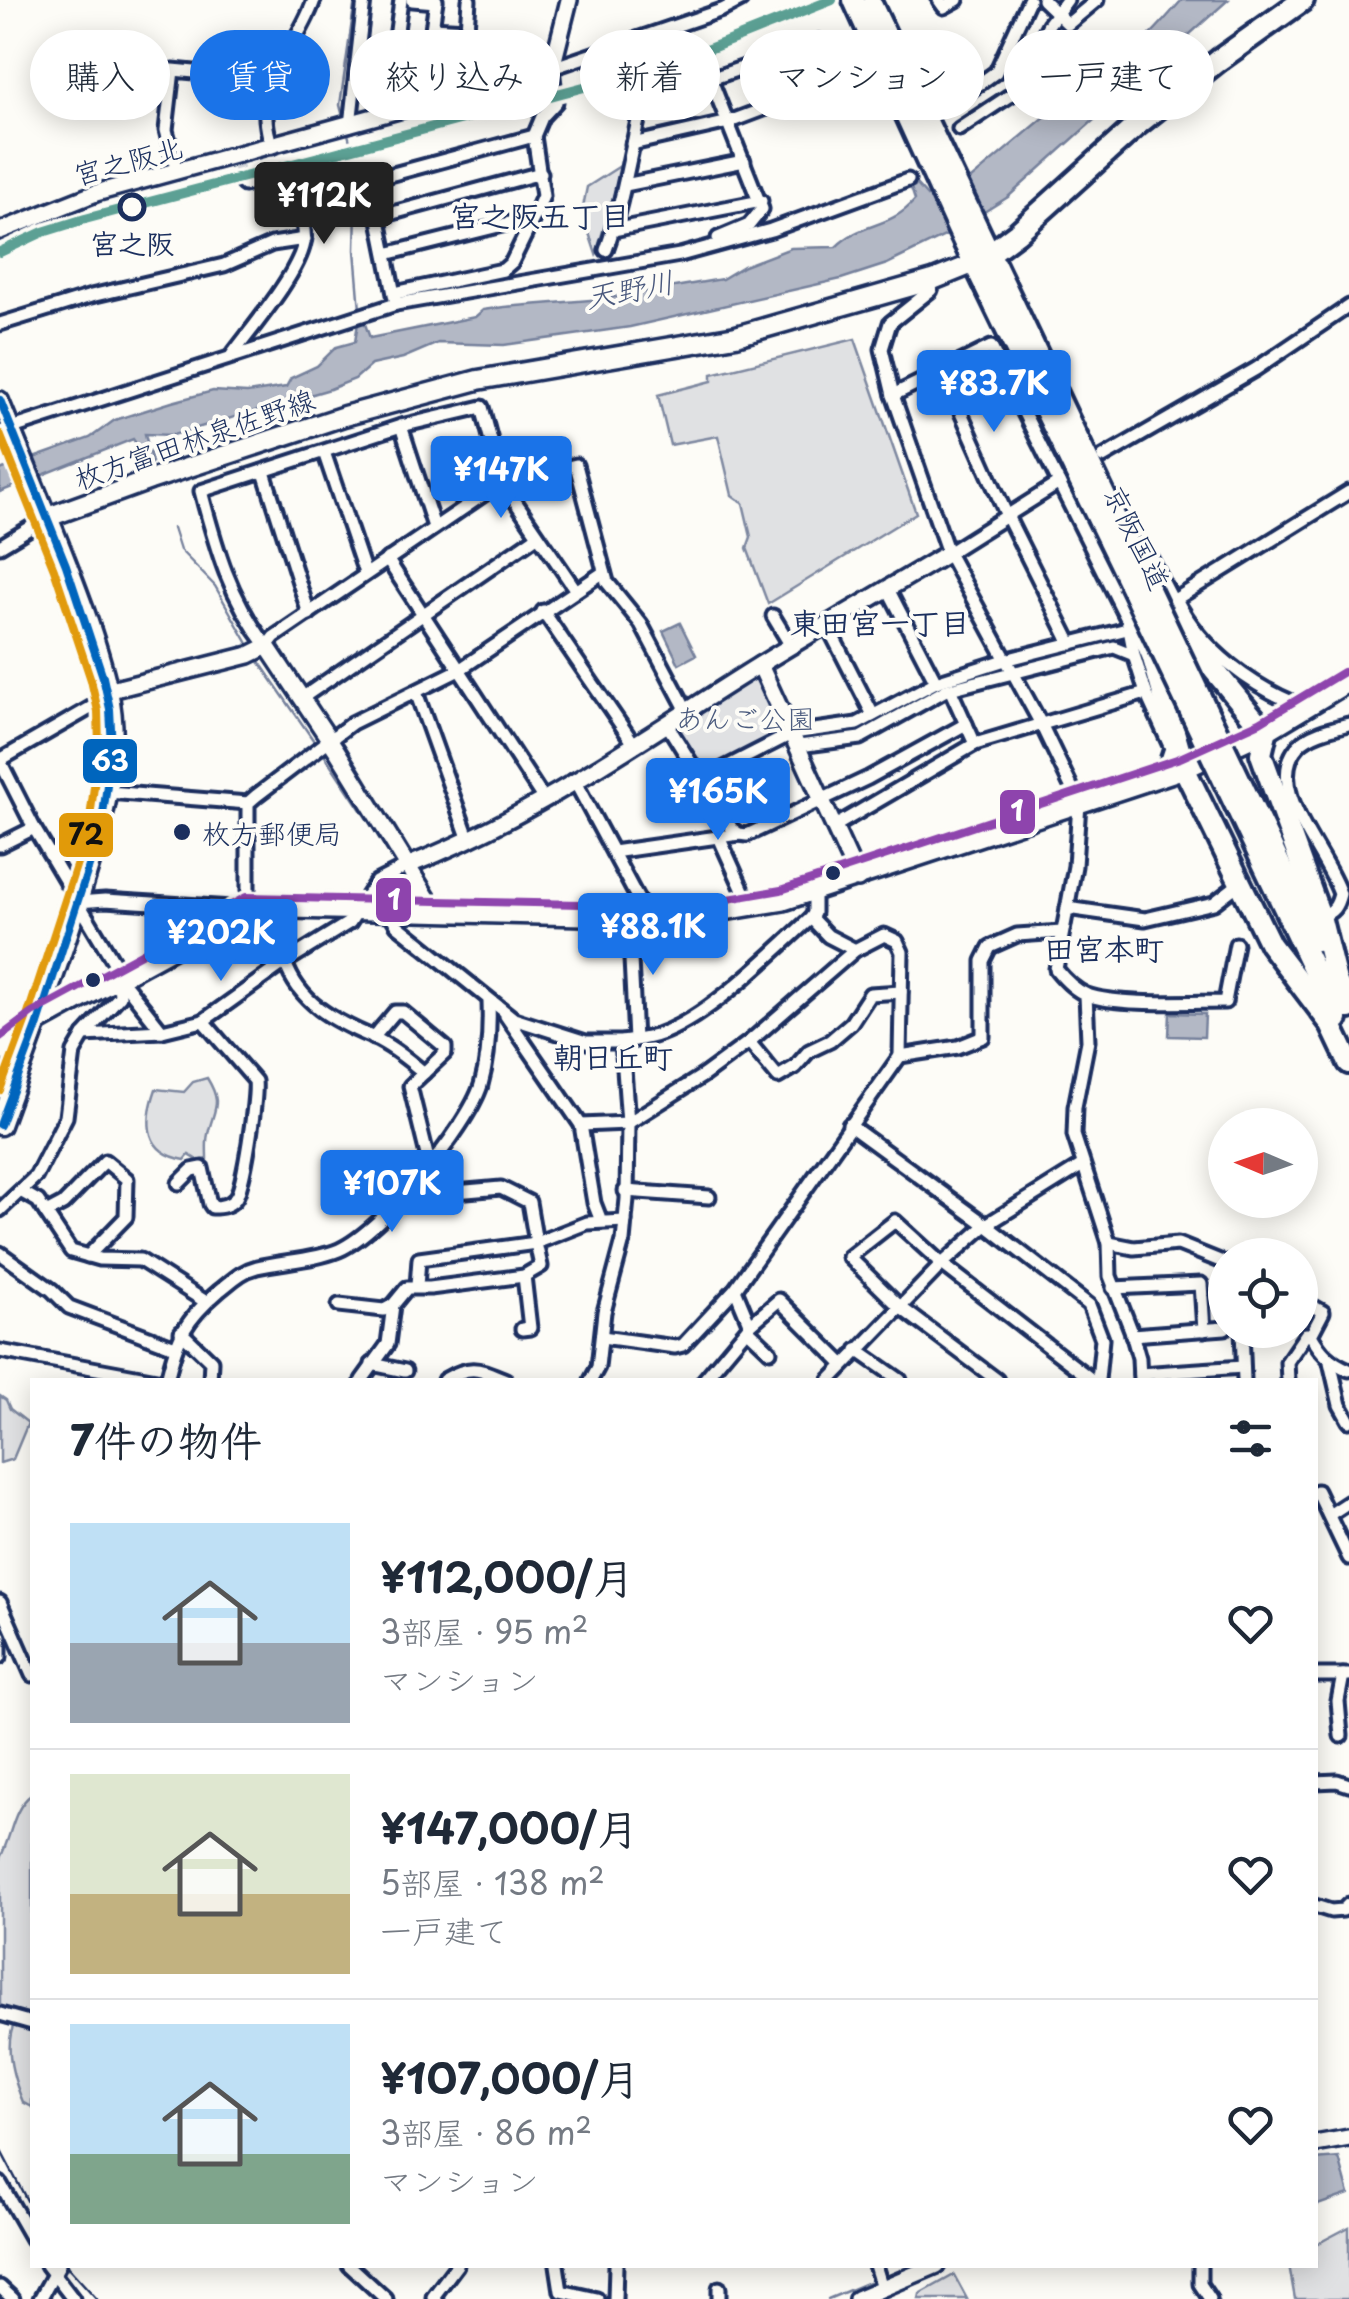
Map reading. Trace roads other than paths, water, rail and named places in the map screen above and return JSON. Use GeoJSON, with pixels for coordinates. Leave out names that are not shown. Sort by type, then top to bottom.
{"type":"FeatureCollection","features":[{"type":"Feature","properties":{"kind":"highway"},"geometry":{"type":"LineString","coordinates":[[978,250],[1219,60],[1304,0]]}},
{"type":"Feature","properties":{"kind":"highway","name":"京阪国道"},"geometry":{"type":"LineString","coordinates":[[864,5],[1089,499],[1136,580],[1243,805],[1349,1043]]}},
{"type":"Feature","properties":{"kind":"highway","name":"京阪国道"},"geometry":{"type":"LineString","coordinates":[[978,250],[1112,512],[1136,580]]}},
{"type":"Feature","properties":{"kind":"highway"},"geometry":{"type":"LineString","coordinates":[[1089,499],[1099,534],[1152,655],[1185,770],[1270,944],[1330,1022],[1349,1063]]}},
{"type":"Feature","properties":{"kind":"highway"},"geometry":{"type":"LineString","coordinates":[[1112,512],[1128,524],[1186,636],[1266,733],[1261,754],[1320,916],[1334,977]]}},
{"type":"Feature","properties":{"kind":"highway","name":"京阪国道"},"geometry":{"type":"LineString","coordinates":[[1243,805],[1349,1008]]}},
{"type":"Feature","properties":{"kind":"main road","name":"枚方富田林泉佐野線"},"geometry":{"type":"LineString","coordinates":[[0,1125],[38,1024],[67,899],[101,829],[108,792],[112,738],[108,691],[48,517],[344,416],[478,380],[736,336],[933,280],[978,250]]}},
{"type":"Feature","properties":{"kind":"street"},"geometry":{"type":"LineString","coordinates":[[300,30],[314,0]]}},
{"type":"Feature","properties":{"kind":"street"},"geometry":{"type":"LineString","coordinates":[[346,126],[364,0]]}},
{"type":"Feature","properties":{"kind":"street"},"geometry":{"type":"LineString","coordinates":[[397,30],[401,0]]}},
{"type":"Feature","properties":{"kind":"street"},"geometry":{"type":"LineString","coordinates":[[412,0],[436,1],[432,28],[467,30],[468,0]]}},
{"type":"Feature","properties":{"kind":"street"},"geometry":{"type":"LineString","coordinates":[[560,36],[569,0]]}},
{"type":"Feature","properties":{"kind":"street"},"geometry":{"type":"LineString","coordinates":[[560,65],[741,0]]}},
{"type":"Feature","properties":{"kind":"street"},"geometry":{"type":"LineString","coordinates":[[940,0],[944,7],[957,0]]}},
{"type":"Feature","properties":{"kind":"street"},"geometry":{"type":"LineString","coordinates":[[984,80],[996,72],[1029,0]]}},
{"type":"Feature","properties":{"kind":"street"},"geometry":{"type":"LineString","coordinates":[[1043,0],[1068,24],[1098,0]]}},
{"type":"Feature","properties":{"kind":"street"},"geometry":{"type":"LineString","coordinates":[[958,129],[1012,94],[1068,0]]}},
{"type":"Feature","properties":{"kind":"street"},"geometry":{"type":"LineString","coordinates":[[632,144],[729,122],[841,80],[820,41],[720,77]]}},
{"type":"Feature","properties":{"kind":"street"},"geometry":{"type":"LineString","coordinates":[[177,172],[166,130],[173,70],[190,72]]}},
{"type":"Feature","properties":{"kind":"street"},"geometry":{"type":"LineString","coordinates":[[692,252],[749,225],[762,209],[720,101]]}},
{"type":"Feature","properties":{"kind":"street"},"geometry":{"type":"LineString","coordinates":[[266,120],[272,147]]}},
{"type":"Feature","properties":{"kind":"street","name":"宮之阪北"},"geometry":{"type":"LineString","coordinates":[[0,231],[96,193],[237,161],[366,120]]}},
{"type":"Feature","properties":{"kind":"street"},"geometry":{"type":"LineString","coordinates":[[8,432],[395,299],[503,270],[512,262],[543,196],[534,136],[541,120]]}},
{"type":"Feature","properties":{"kind":"street"},"geometry":{"type":"LineString","coordinates":[[606,250],[638,120]]}},
{"type":"Feature","properties":{"kind":"street"},"geometry":{"type":"LineString","coordinates":[[395,299],[370,180],[534,136]]}},
{"type":"Feature","properties":{"kind":"street"},"geometry":{"type":"LineString","coordinates":[[625,185],[744,161]]}},
{"type":"Feature","properties":{"kind":"street"},"geometry":{"type":"LineString","coordinates":[[378,217],[541,173]]}},
{"type":"Feature","properties":{"kind":"street"},"geometry":{"type":"LineString","coordinates":[[232,355],[298,262],[305,239],[294,192],[284,177],[244,185],[241,182]]}},
{"type":"Feature","properties":{"kind":"street"},"geometry":{"type":"LineString","coordinates":[[395,299],[692,252],[771,230],[908,180]]}},
{"type":"Feature","properties":{"kind":"street"},"geometry":{"type":"LineString","coordinates":[[613,230],[761,202]]}},
{"type":"Feature","properties":{"kind":"street"},"geometry":{"type":"LineString","coordinates":[[386,254],[534,217]]}},
{"type":"Feature","properties":{"kind":"street"},"geometry":{"type":"LineString","coordinates":[[0,324],[91,296],[224,264],[272,244],[305,239]]}},
{"type":"Feature","properties":{"kind":"street"},"geometry":{"type":"LineString","coordinates":[[933,280],[931,290],[890,324],[882,349],[893,395],[948,553],[1041,724],[1079,804],[1076,866],[1056,969],[1086,995],[1226,1002],[1236,944]]}},
{"type":"Feature","properties":{"kind":"street"},"geometry":{"type":"LineString","coordinates":[[1104,457],[1256,369],[1349,306]]}},
{"type":"Feature","properties":{"kind":"street"},"geometry":{"type":"LineString","coordinates":[[893,395],[991,346],[1132,629],[1134,655],[1146,693],[1171,748],[1160,778]]}},
{"type":"Feature","properties":{"kind":"street"},"geometry":{"type":"LineString","coordinates":[[942,370],[1067,651]]}},
{"type":"Feature","properties":{"kind":"street"},"geometry":{"type":"LineString","coordinates":[[0,400],[8,432],[48,517],[0,546]]}},
{"type":"Feature","properties":{"kind":"street"},"geometry":{"type":"LineString","coordinates":[[436,912],[409,865],[322,743],[302,698],[258,651],[220,564],[200,491],[401,426],[482,407],[502,482],[575,589]]}},
{"type":"Feature","properties":{"kind":"street"},"geometry":{"type":"LineString","coordinates":[[401,426],[434,527]]}},
{"type":"Feature","properties":{"kind":"street"},"geometry":{"type":"LineString","coordinates":[[324,452],[365,574]]}},
{"type":"Feature","properties":{"kind":"street"},"geometry":{"type":"LineString","coordinates":[[162,1030],[120,979],[67,899],[0,760],[99,704],[108,691],[258,651],[502,482],[576,465],[607,582],[640,624],[686,711]]}},
{"type":"Feature","properties":{"kind":"street"},"geometry":{"type":"LineString","coordinates":[[264,472],[310,614]]}},
{"type":"Feature","properties":{"kind":"street"},"geometry":{"type":"LineString","coordinates":[[84,1036],[162,1030],[204,1021],[350,922],[376,882],[469,840],[668,726],[760,665],[1059,484]]}},
{"type":"Feature","properties":{"kind":"street"},"geometry":{"type":"LineString","coordinates":[[1308,708],[1278,698],[1216,653],[1190,623],[1176,599],[1349,492]]}},
{"type":"Feature","properties":{"kind":"street"},"geometry":{"type":"LineString","coordinates":[[302,698],[537,536]]}},
{"type":"Feature","properties":{"kind":"street"},"geometry":{"type":"LineString","coordinates":[[386,559],[543,798]]}},
{"type":"Feature","properties":{"kind":"street"},"geometry":{"type":"LineString","coordinates":[[108,792],[248,804],[322,743],[459,670],[604,572]]}},
{"type":"Feature","properties":{"kind":"street"},"geometry":{"type":"LineString","coordinates":[[888,589],[936,682]]}},
{"type":"Feature","properties":{"kind":"street"},"geometry":{"type":"LineString","coordinates":[[543,611],[634,744]]}},
{"type":"Feature","properties":{"kind":"street"},"geometry":{"type":"LineString","coordinates":[[773,616],[792,646]]}},
{"type":"Feature","properties":{"kind":"street"},"geometry":{"type":"LineString","coordinates":[[827,625],[873,715]]}},
{"type":"Feature","properties":{"kind":"street"},"geometry":{"type":"LineString","coordinates":[[702,780],[796,740],[856,724],[936,682],[1009,667],[1132,629]]}},
{"type":"Feature","properties":{"kind":"street"},"geometry":{"type":"LineString","coordinates":[[1067,651],[1114,647],[1134,655]]}},
{"type":"Feature","properties":{"kind":"street"},"geometry":{"type":"LineString","coordinates":[[760,665],[858,878]]}},
{"type":"Feature","properties":{"kind":"street"},"geometry":{"type":"LineString","coordinates":[[796,740],[860,738],[950,689],[1009,667]]}},
{"type":"Feature","properties":{"kind":"street"},"geometry":{"type":"LineString","coordinates":[[67,899],[248,909],[635,918],[700,916],[751,908],[814,894],[1185,770],[1266,733],[1349,683]]}},
{"type":"Feature","properties":{"kind":"street"},"geometry":{"type":"LineString","coordinates":[[950,689],[976,744]]}},
{"type":"Feature","properties":{"kind":"street"},"geometry":{"type":"LineString","coordinates":[[416,692],[469,840]]}},
{"type":"Feature","properties":{"kind":"street"},"geometry":{"type":"LineString","coordinates":[[835,826],[976,744],[1146,693]]}},
{"type":"Feature","properties":{"kind":"street"},"geometry":{"type":"LineString","coordinates":[[613,852],[747,835],[868,778],[966,724]]}},
{"type":"Feature","properties":{"kind":"street"},"geometry":{"type":"LineString","coordinates":[[1320,916],[1338,905],[1340,894],[1292,802],[1287,784],[1289,762],[1299,744],[1349,724]]}},
{"type":"Feature","properties":{"kind":"street"},"geometry":{"type":"LineString","coordinates":[[668,726],[739,834]]}},
{"type":"Feature","properties":{"kind":"street"},"geometry":{"type":"LineString","coordinates":[[574,780],[640,903],[635,918],[628,1041],[625,1220],[614,1285],[604,1312],[598,1366],[592,1378]]}},
{"type":"Feature","properties":{"kind":"street"},"geometry":{"type":"LineString","coordinates":[[248,804],[248,909]]}},
{"type":"Feature","properties":{"kind":"street"},"geometry":{"type":"LineString","coordinates":[[0,845],[34,828]]}},
{"type":"Feature","properties":{"kind":"street"},"geometry":{"type":"LineString","coordinates":[[719,838],[751,908]]}},
{"type":"Feature","properties":{"kind":"street"},"geometry":{"type":"LineString","coordinates":[[1067,908],[1145,920],[1214,903],[1240,883]]}},
{"type":"Feature","properties":{"kind":"street"},"geometry":{"type":"LineString","coordinates":[[388,910],[397,926],[514,1019],[586,1042],[628,1041],[661,1034],[691,1018],[740,981],[811,918],[814,894]]}},
{"type":"Feature","properties":{"kind":"street"},"geometry":{"type":"LineString","coordinates":[[0,1053],[38,1024],[248,909]]}},
{"type":"Feature","properties":{"kind":"street"},"geometry":{"type":"LineString","coordinates":[[811,918],[828,936],[855,950]]}},
{"type":"Feature","properties":{"kind":"street"},"geometry":{"type":"LineString","coordinates":[[900,1056],[958,1048],[983,1036],[983,961],[990,947],[1017,935],[1062,932]]}},
{"type":"Feature","properties":{"kind":"street"},"geometry":{"type":"LineString","coordinates":[[580,1125],[628,1122],[704,1075],[748,1042],[855,950],[884,935],[897,941],[902,952],[900,1056],[735,1289],[683,1345],[674,1348],[602,1337]]}},
{"type":"Feature","properties":{"kind":"street"},"geometry":{"type":"LineString","coordinates":[[286,962],[301,995],[334,1020],[373,1038],[424,1073]]}},
{"type":"Feature","properties":{"kind":"street"},"geometry":{"type":"LineString","coordinates":[[0,1210],[36,1176],[66,1116],[74,1052],[120,996],[120,979]]}},
{"type":"Feature","properties":{"kind":"street"},"geometry":{"type":"LineString","coordinates":[[748,1042],[778,1077],[796,1068],[810,1050],[830,1041],[851,1023],[870,994],[902,992]]}},
{"type":"Feature","properties":{"kind":"street"},"geometry":{"type":"LineString","coordinates":[[1086,995],[1088,1041],[1074,1135],[1109,1244],[1107,1257],[1113,1288],[1132,1335],[1140,1377],[1244,1373],[1243,1348]]}},
{"type":"Feature","properties":{"kind":"street"},"geometry":{"type":"LineString","coordinates":[[167,1378],[181,1332],[206,1302],[244,1271],[339,1250],[362,1235],[409,1190],[465,1121],[478,1091],[490,1047],[489,1002]]}},
{"type":"Feature","properties":{"kind":"street"},"geometry":{"type":"LineString","coordinates":[[373,1038],[395,1012],[403,1012],[445,1047],[445,1052],[410,1086],[432,1162]]}},
{"type":"Feature","properties":{"kind":"street"},"geometry":{"type":"LineString","coordinates":[[504,1013],[580,1125],[601,1220]]}},
{"type":"Feature","properties":{"kind":"street"},"geometry":{"type":"LineString","coordinates":[[179,1183],[194,1168],[202,1168],[212,1207],[229,1204],[238,1195],[249,1151],[255,1082],[204,1021]]}},
{"type":"Feature","properties":{"kind":"street"},"geometry":{"type":"LineString","coordinates":[[848,1125],[1089,1305],[1102,1339],[1095,1378]]}},
{"type":"Feature","properties":{"kind":"street"},"geometry":{"type":"LineString","coordinates":[[46,1213],[64,1204],[105,1162],[127,1179],[126,1217],[88,1256]]}},
{"type":"Feature","properties":{"kind":"street"},"geometry":{"type":"LineString","coordinates":[[832,1378],[942,1264],[986,1225],[1082,1166]]}},
{"type":"Feature","properties":{"kind":"street"},"geometry":{"type":"LineString","coordinates":[[340,1305],[384,1310],[407,1288],[524,1276],[541,1266],[529,1202],[500,1188],[421,1195],[409,1190]]}},
{"type":"Feature","properties":{"kind":"street"},"geometry":{"type":"LineString","coordinates":[[626,1191],[709,1197]]}},
{"type":"Feature","properties":{"kind":"street"},"geometry":{"type":"LineString","coordinates":[[22,1192],[38,1201],[72,1252],[140,1260],[206,1302]]}},
{"type":"Feature","properties":{"kind":"street"},"geometry":{"type":"LineString","coordinates":[[417,1286],[420,1259],[536,1243],[601,1220],[625,1220]]}},
{"type":"Feature","properties":{"kind":"street"},"geometry":{"type":"LineString","coordinates":[[994,1378],[900,1307],[850,1257],[895,1221],[942,1264],[1092,1378]]}},
{"type":"Feature","properties":{"kind":"street"},"geometry":{"type":"LineString","coordinates":[[1109,1244],[1134,1248],[1178,1244],[1208,1256]]}},
{"type":"Feature","properties":{"kind":"street"},"geometry":{"type":"LineString","coordinates":[[0,1253],[70,1307],[174,1346]]}},
{"type":"Feature","properties":{"kind":"street"},"geometry":{"type":"LineString","coordinates":[[524,1276],[530,1328]]}},
{"type":"Feature","properties":{"kind":"street"},"geometry":{"type":"LineString","coordinates":[[1113,1288],[1201,1284],[1204,1330]]}},
{"type":"Feature","properties":{"kind":"street"},"geometry":{"type":"LineString","coordinates":[[735,1289],[749,1327],[770,1351]]}},
{"type":"Feature","properties":{"kind":"street"},"geometry":{"type":"LineString","coordinates":[[706,1378],[749,1327],[779,1300],[843,1364]]}},
{"type":"Feature","properties":{"kind":"street"},"geometry":{"type":"LineString","coordinates":[[363,1378],[388,1344],[393,1305]]}},
{"type":"Feature","properties":{"kind":"street"},"geometry":{"type":"LineString","coordinates":[[1132,1335],[1208,1330]]}},
{"type":"Feature","properties":{"kind":"street"},"geometry":{"type":"LineString","coordinates":[[181,1332],[211,1360],[210,1378]]}},
{"type":"Feature","properties":{"kind":"street"},"geometry":{"type":"LineString","coordinates":[[1318,1344],[1330,1362],[1340,1405],[1349,1421]]}},
{"type":"Feature","properties":{"kind":"street"},"geometry":{"type":"LineString","coordinates":[[1288,1378],[1287,1362],[1296,1348]]}},
{"type":"Feature","properties":{"kind":"street"},"geometry":{"type":"LineString","coordinates":[[857,1350],[897,1378]]}},
{"type":"Feature","properties":{"kind":"street"},"geometry":{"type":"LineString","coordinates":[[0,1351],[146,1378]]}},
{"type":"Feature","properties":{"kind":"street"},"geometry":{"type":"LineString","coordinates":[[1330,1362],[1349,1370]]}},
{"type":"Feature","properties":{"kind":"street"},"geometry":{"type":"LineString","coordinates":[[372,1364],[404,1371]]}},
{"type":"Feature","properties":{"kind":"street"},"geometry":{"type":"LineString","coordinates":[[448,1378],[476,1368],[501,1378]]}},
{"type":"Feature","properties":{"kind":"street"},"geometry":{"type":"LineString","coordinates":[[1318,1491],[1349,1558]]}},
{"type":"Feature","properties":{"kind":"street"},"geometry":{"type":"LineString","coordinates":[[1328,1514],[1349,1502]]}},
{"type":"Feature","properties":{"kind":"street"},"geometry":{"type":"LineString","coordinates":[[0,1602],[30,1670]]}},
{"type":"Feature","properties":{"kind":"street"},"geometry":{"type":"LineString","coordinates":[[0,1636],[0,1657]]}},
{"type":"Feature","properties":{"kind":"street"},"geometry":{"type":"LineString","coordinates":[[1318,1674],[1346,1675],[1338,1701],[1341,1736]]}},
{"type":"Feature","properties":{"kind":"street"},"geometry":{"type":"LineString","coordinates":[[1318,1782],[1349,1785]]}},
{"type":"Feature","properties":{"kind":"street"},"geometry":{"type":"LineString","coordinates":[[1318,1907],[1343,1910],[1349,1904]]}},
{"type":"Feature","properties":{"kind":"street"},"geometry":{"type":"LineString","coordinates":[[0,2014],[30,2022]]}},
{"type":"Feature","properties":{"kind":"street"},"geometry":{"type":"LineString","coordinates":[[1318,2143],[1349,2138]]}},
{"type":"Feature","properties":{"kind":"street"},"geometry":{"type":"LineString","coordinates":[[0,2183],[30,2236]]}},
{"type":"Feature","properties":{"kind":"street"},"geometry":{"type":"LineString","coordinates":[[40,2299],[54,2268]]}},
{"type":"Feature","properties":{"kind":"street"},"geometry":{"type":"LineString","coordinates":[[54,2268],[73,2299]]}},
{"type":"Feature","properties":{"kind":"street"},"geometry":{"type":"LineString","coordinates":[[352,2268],[386,2299]]}},
{"type":"Feature","properties":{"kind":"street"},"geometry":{"type":"LineString","coordinates":[[436,2299],[433,2297],[455,2268]]}},
{"type":"Feature","properties":{"kind":"street"},"geometry":{"type":"LineString","coordinates":[[557,2268],[561,2291],[597,2299]]}},
{"type":"Feature","properties":{"kind":"street"},"geometry":{"type":"LineString","coordinates":[[616,2268],[616,2299]]}},
{"type":"Feature","properties":{"kind":"street"},"geometry":{"type":"LineString","coordinates":[[876,2268],[882,2288]]}},
{"type":"Feature","properties":{"kind":"street"},"geometry":{"type":"LineString","coordinates":[[857,2299],[882,2288],[904,2288],[932,2268]]}},
{"type":"Feature","properties":{"kind":"street"},"geometry":{"type":"LineString","coordinates":[[1200,2268],[1200,2284],[1210,2299]]}},
{"type":"Feature","properties":{"kind":"street"},"geometry":{"type":"LineString","coordinates":[[0,2287],[13,2299]]}},
{"type":"Feature","properties":{"kind":"waterway"},"geometry":{"type":"LineString","coordinates":[[343,117],[340,105],[355,0]]}},
{"type":"Feature","properties":{"kind":"waterway"},"geometry":{"type":"LineString","coordinates":[[347,130],[357,168],[355,250],[360,310]]}},
{"type":"Feature","properties":{"kind":"waterway"},"geometry":{"type":"LineString","coordinates":[[173,528],[180,550],[215,586],[251,649]]}},
{"type":"Feature","properties":{"kind":"waterway"},"geometry":{"type":"LineString","coordinates":[[1012,666],[1125,637]]}},
{"type":"Feature","properties":{"kind":"waterway"},"geometry":{"type":"LineString","coordinates":[[258,660],[316,744]]}},
{"type":"Feature","properties":{"kind":"waterway"},"geometry":{"type":"LineString","coordinates":[[969,678],[1004,668]]}},
{"type":"Feature","properties":{"kind":"waterway"},"geometry":{"type":"LineString","coordinates":[[801,738],[857,730],[937,688]]}},
{"type":"Feature","properties":{"kind":"waterway"},"geometry":{"type":"LineString","coordinates":[[321,750],[397,864]]}},
{"type":"Feature","properties":{"kind":"waterway"},"geometry":{"type":"LineString","coordinates":[[828,2299],[869,2282]]}},
{"type":"Feature","properties":{"kind":"tunnel"},"geometry":{"type":"LineString","coordinates":[[238,165],[241,182]]}},
{"type":"Feature","properties":{"kind":"railway"},"geometry":{"type":"LineString","coordinates":[[0,2149],[30,2206]]}},
{"type":"Feature","properties":{"kind":"railway"},"geometry":{"type":"LineString","coordinates":[[69,2268],[97,2299]]}},
{"type":"Feature","properties":{"kind":"place","name":"宮之阪"},"geometry":{"type":"Point","coordinates":[132,207]}},
{"type":"Feature","properties":{"kind":"place","name":"枚方郵便局"},"geometry":{"type":"Point","coordinates":[182,832]}},
{"type":"Feature","properties":{"kind":"district","name":"宮之阪五丁目"},"geometry":{"type":"Point","coordinates":[540,214]}},
{"type":"Feature","properties":{"kind":"district","name":"東田宮一丁目"},"geometry":{"type":"Point","coordinates":[880,621]}},
{"type":"Feature","properties":{"kind":"district","name":"田宮本町"},"geometry":{"type":"Point","coordinates":[1104,947]}},
{"type":"Feature","properties":{"kind":"district","name":"朝日丘町"},"geometry":{"type":"Point","coordinates":[613,1055]}},
{"type":"Feature","properties":{"kind":"water label","name":"天野川"},"geometry":{"type":"Point","coordinates":[629,288]}},
{"type":"Feature","properties":{"kind":"park label","name":"あんご公園"},"geometry":{"type":"Point","coordinates":[745,717]}}]}
